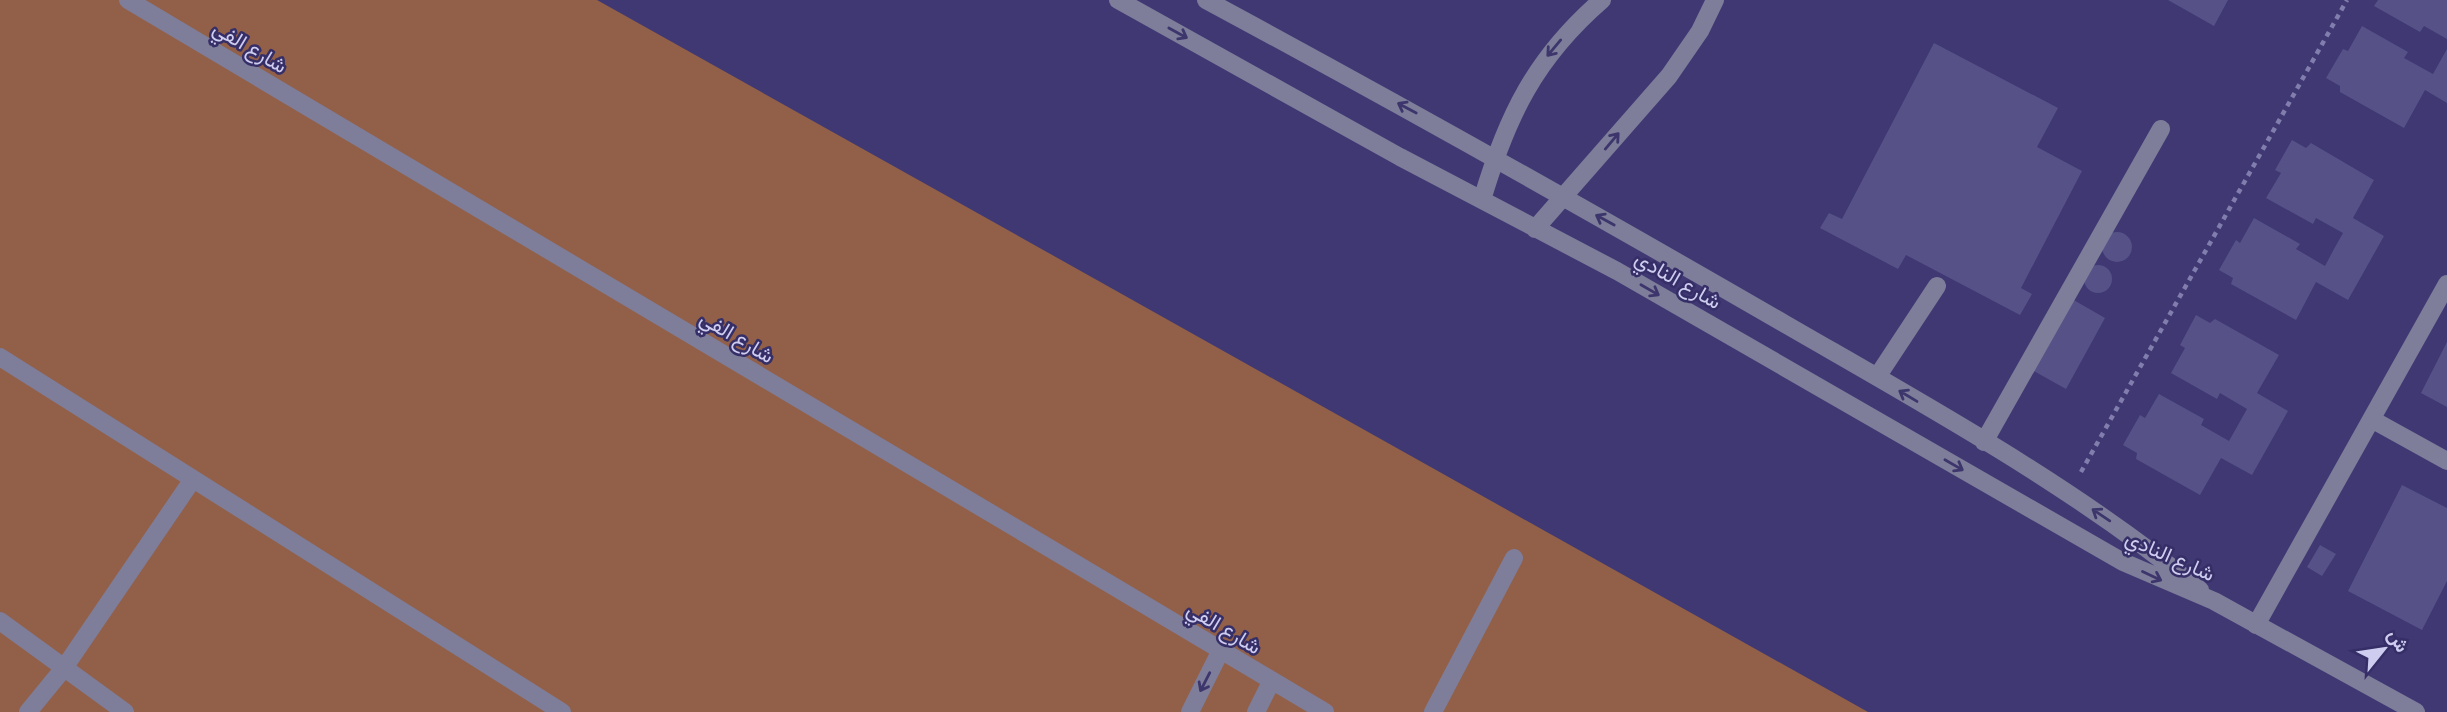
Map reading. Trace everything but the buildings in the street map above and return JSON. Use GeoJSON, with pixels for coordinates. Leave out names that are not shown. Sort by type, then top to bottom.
{"type":"FeatureCollection","features":[{"type":"Feature","properties":{"kind":"street","name":"شارع الفي"},"geometry":{"type":"LineString","coordinates":[[128,0],[1220,652],[1325,712]]}},
{"type":"Feature","properties":{"kind":"street","name":"شارع النادي"},"geometry":{"type":"LineString","coordinates":[[1118,0],[1535,229],[1617,271],[2123,562],[2214,601]]}},
{"type":"Feature","properties":{"kind":"street","name":"شارع النادي"},"geometry":{"type":"LineString","coordinates":[[1206,0],[1564,197],[1877,377],[2069,493],[2167,563],[2214,601]]}},
{"type":"Feature","properties":{"kind":"street"},"geometry":{"type":"LineString","coordinates":[[1482,200],[1494,158],[1513,111],[1531,78],[1553,48],[1602,0]]}},
{"type":"Feature","properties":{"kind":"street"},"geometry":{"type":"LineString","coordinates":[[1535,229],[1669,76],[1700,31],[1716,0]]}},
{"type":"Feature","properties":{"kind":"street"},"geometry":{"type":"LineString","coordinates":[[1984,442],[2161,129]]}},
{"type":"Feature","properties":{"kind":"street"},"geometry":{"type":"LineString","coordinates":[[2256,625],[2447,284]]}},
{"type":"Feature","properties":{"kind":"street"},"geometry":{"type":"LineString","coordinates":[[1877,377],[1937,286]]}},
{"type":"Feature","properties":{"kind":"street"},"geometry":{"type":"LineString","coordinates":[[0,357],[562,712]]}},
{"type":"Feature","properties":{"kind":"street"},"geometry":{"type":"LineString","coordinates":[[2372,420],[2447,461]]}},
{"type":"Feature","properties":{"kind":"street"},"geometry":{"type":"LineString","coordinates":[[28,712],[64,668],[193,479]]}},
{"type":"Feature","properties":{"kind":"street"},"geometry":{"type":"LineString","coordinates":[[1433,712],[1514,558]]}},
{"type":"Feature","properties":{"kind":"street"},"geometry":{"type":"LineString","coordinates":[[2214,601],[2416,712]]}},
{"type":"Feature","properties":{"kind":"street"},"geometry":{"type":"LineString","coordinates":[[0,621],[125,712]]}},
{"type":"Feature","properties":{"kind":"street"},"geometry":{"type":"LineString","coordinates":[[1190,712],[1220,652]]}},
{"type":"Feature","properties":{"kind":"street"},"geometry":{"type":"LineString","coordinates":[[1256,712],[1271,682]]}},
{"type":"Feature","properties":{"kind":"path"},"geometry":{"type":"LineString","coordinates":[[2069,493],[2347,0]]}},
{"type":"Feature","properties":{"kind":"shaded area"},"geometry":{"type":"Polygon","coordinates":[[[0,0],[597,0],[1868,712],[0,712],[0,0]]]}}]}
